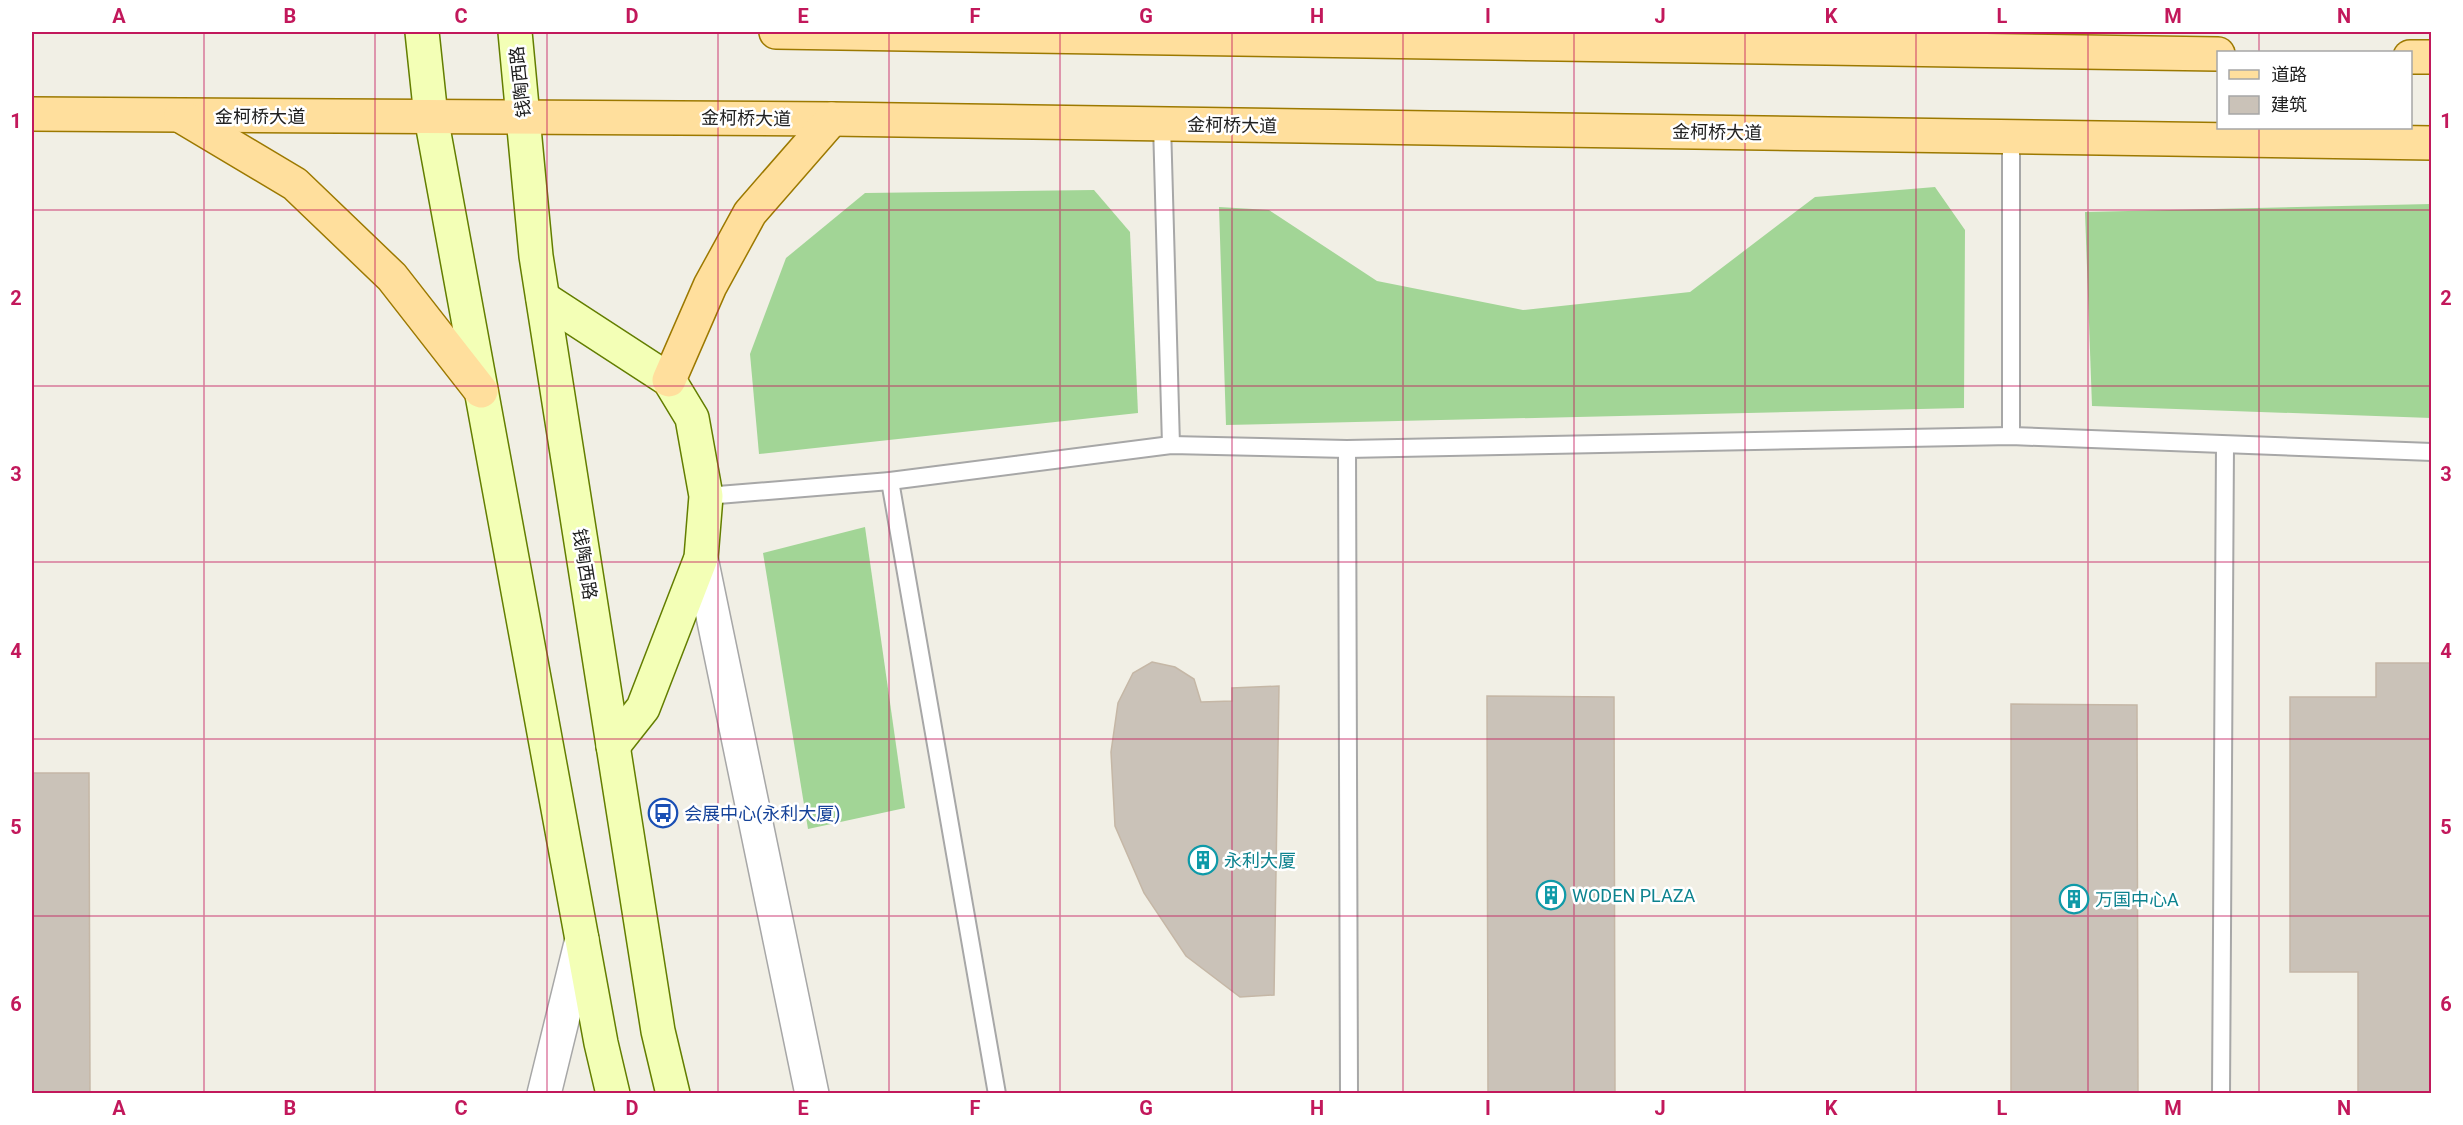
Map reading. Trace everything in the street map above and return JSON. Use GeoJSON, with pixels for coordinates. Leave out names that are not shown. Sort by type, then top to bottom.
{"type":"FeatureCollection","features":[{"type":"Feature","properties":{"kind":"main road"},"geometry":{"type":"LineString","coordinates":[[776,32],[2217,54]]}},
{"type":"Feature","properties":{"kind":"main road"},"geometry":{"type":"LineString","coordinates":[[2412,57],[2432,57]]}},
{"type":"Feature","properties":{"kind":"main road","name":"金柯桥大道"},"geometry":{"type":"LineString","coordinates":[[32,114],[832,118],[2432,143]]}},
{"type":"Feature","properties":{"kind":"main road"},"geometry":{"type":"LineString","coordinates":[[180,115],[295,184],[392,277],[481,392]]}},
{"type":"Feature","properties":{"kind":"main road"},"geometry":{"type":"LineString","coordinates":[[669,380],[710,286],[750,213],[832,118]]}},
{"type":"Feature","properties":{"kind":"street"},"geometry":{"type":"LineString","coordinates":[[422,32],[431,117],[601,1043],[613,1094]]}},
{"type":"Feature","properties":{"kind":"street","name":"钱陶西路"},"geometry":{"type":"LineString","coordinates":[[515,32],[536,256],[658,1031],[673,1094]]}},
{"type":"Feature","properties":{"kind":"street"},"geometry":{"type":"LineString","coordinates":[[543,298],[669,380],[692,418],[706,496],[701,558],[812,1094]]}},
{"type":"Feature","properties":{"kind":"street"},"geometry":{"type":"LineString","coordinates":[[613,746],[643,708],[701,558]]}},
{"type":"Feature","properties":{"kind":"street"},"geometry":{"type":"LineString","coordinates":[[544,1094],[582,939]]}},
{"type":"Feature","properties":{"kind":"lane"},"geometry":{"type":"LineString","coordinates":[[1162,124],[1171,445]]}},
{"type":"Feature","properties":{"kind":"lane"},"geometry":{"type":"LineString","coordinates":[[2011,137],[2011,436]]}},
{"type":"Feature","properties":{"kind":"lane"},"geometry":{"type":"LineString","coordinates":[[706,496],[890,481],[1171,445],[1347,449],[2011,436],[2225,446],[2432,452]]}},
{"type":"Feature","properties":{"kind":"lane"},"geometry":{"type":"LineString","coordinates":[[2221,1094],[2225,446]]}},
{"type":"Feature","properties":{"kind":"lane"},"geometry":{"type":"LineString","coordinates":[[1347,449],[1349,1094]]}},
{"type":"Feature","properties":{"kind":"lane"},"geometry":{"type":"LineString","coordinates":[[890,481],[998,1094]]}},
{"type":"Feature","properties":{"kind":"green space"},"geometry":{"type":"Polygon","coordinates":[[[1935,187],[1965,230],[1964,408],[1226,425],[1219,207],[1269,210],[1377,281],[1523,310],[1690,292],[1815,197],[1935,187]]]}},
{"type":"Feature","properties":{"kind":"green space"},"geometry":{"type":"Polygon","coordinates":[[[1094,190],[1130,232],[1138,413],[759,454],[750,354],[786,258],[865,193],[1094,190]]]}},
{"type":"Feature","properties":{"kind":"green space"},"geometry":{"type":"Polygon","coordinates":[[[2431,204],[2431,418],[2092,406],[2085,212],[2431,204]]]}},
{"type":"Feature","properties":{"kind":"green space"},"geometry":{"type":"Polygon","coordinates":[[[865,527],[905,808],[808,829],[763,553],[865,527]]]}},
{"type":"Feature","properties":{"kind":"building","name":"永利大厦"},"geometry":{"type":"Polygon","coordinates":[[[1152,662],[1175,667],[1194,679],[1201,702],[1232,701],[1232,688],[1279,686],[1274,995],[1240,997],[1186,956],[1144,893],[1115,826],[1111,752],[1118,703],[1133,673],[1152,662]]]}},
{"type":"Feature","properties":{"kind":"building"},"geometry":{"type":"Polygon","coordinates":[[[2376,663],[2432,663],[2432,1094],[2358,1094],[2358,972],[2290,972],[2290,697],[2376,697],[2376,663]]]}},
{"type":"Feature","properties":{"kind":"building","name":"WODEN PLAZA"},"geometry":{"type":"Polygon","coordinates":[[[1487,696],[1614,697],[1615,1094],[1488,1094],[1487,696]]]}},
{"type":"Feature","properties":{"kind":"building","name":"万国中心A"},"geometry":{"type":"Polygon","coordinates":[[[2011,704],[2137,705],[2138,1094],[2011,1094],[2011,704]]]}},
{"type":"Feature","properties":{"kind":"building"},"geometry":{"type":"Polygon","coordinates":[[[32,773],[89,773],[90,1094],[32,1094],[32,773]]]}},
{"type":"Feature","properties":{"kind":"place","name":"会展中心(永利大厦)"},"geometry":{"type":"Point","coordinates":[663,813]}},
{"type":"Feature","properties":{"kind":"place","name":"永利大厦"},"geometry":{"type":"Point","coordinates":[1203,860]}},
{"type":"Feature","properties":{"kind":"place","name":"WODEN PLAZA"},"geometry":{"type":"Point","coordinates":[1551,895]}},
{"type":"Feature","properties":{"kind":"place","name":"万国中心A"},"geometry":{"type":"Point","coordinates":[2074,899]}}]}
